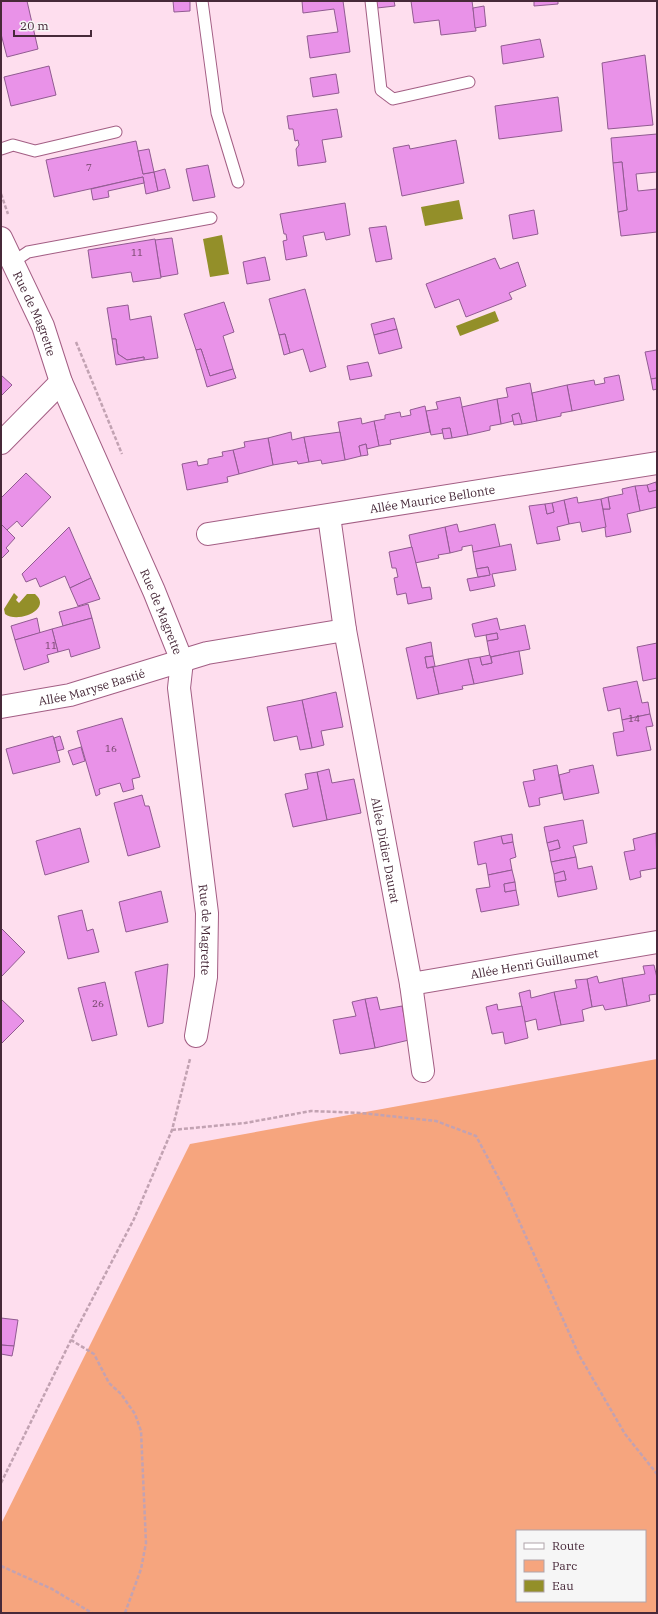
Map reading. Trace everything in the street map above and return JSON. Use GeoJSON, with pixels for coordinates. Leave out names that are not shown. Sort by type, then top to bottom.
{"type":"FeatureCollection","features":[{"type":"Feature","properties":{"kind":"street","name":"Rue de Magrette"},"geometry":{"type":"LineString","coordinates":[[1,238],[43,326],[61,382],[154,592],[182,661],[178,688],[207,913],[206,977],[196,1036]]}},
{"type":"Feature","properties":{"kind":"street"},"geometry":{"type":"LineString","coordinates":[[1,443],[61,382]]}},
{"type":"Feature","properties":{"kind":"street","name":"Allée Maurice Bellonte"},"geometry":{"type":"LineString","coordinates":[[208,534],[657,464]]}},
{"type":"Feature","properties":{"kind":"street","name":"Allée Didier Daurat"},"geometry":{"type":"LineString","coordinates":[[329,516],[345,630],[411,984],[423,1071]]}},
{"type":"Feature","properties":{"kind":"street","name":"Allée Maryse Bastié"},"geometry":{"type":"LineString","coordinates":[[1,707],[70,695],[207,654],[345,630]]}},
{"type":"Feature","properties":{"kind":"street","name":"Allée Henri Guillaumet"},"geometry":{"type":"LineString","coordinates":[[411,984],[657,942]]}},
{"type":"Feature","properties":{"kind":"lane"},"geometry":{"type":"LineString","coordinates":[[202,1],[217,113],[238,182]]}},
{"type":"Feature","properties":{"kind":"lane"},"geometry":{"type":"LineString","coordinates":[[371,1],[382,90],[393,99],[469,82]]}},
{"type":"Feature","properties":{"kind":"lane"},"geometry":{"type":"LineString","coordinates":[[1,149],[13,145],[35,151],[116,132]]}},
{"type":"Feature","properties":{"kind":"lane"},"geometry":{"type":"LineString","coordinates":[[13,262],[28,252],[212,218]]}},
{"type":"Feature","properties":{"kind":"path"},"geometry":{"type":"LineString","coordinates":[[1,1483],[71,1340],[134,1219],[172,1130],[196,1036]]}},
{"type":"Feature","properties":{"kind":"path"},"geometry":{"type":"LineString","coordinates":[[172,1130],[245,1123],[318,1111],[361,1112],[436,1121],[476,1136],[506,1192],[579,1355],[625,1434],[657,1474]]}},
{"type":"Feature","properties":{"kind":"path"},"geometry":{"type":"LineString","coordinates":[[71,1340],[94,1354],[109,1383],[121,1394],[135,1414],[141,1431],[146,1543],[141,1569],[125,1613]]}},
{"type":"Feature","properties":{"kind":"path"},"geometry":{"type":"LineString","coordinates":[[1,1566],[52,1589],[92,1613]]}},
{"type":"Feature","properties":{"kind":"green space"},"geometry":{"type":"Polygon","coordinates":[[[657,1059],[657,1613],[1,1613],[1,1524],[190,1144],[657,1059]]]}},
{"type":"Feature","properties":{"kind":"water"},"geometry":{"type":"Polygon","coordinates":[[[459,200],[463,219],[425,226],[421,207],[459,200]]]}},
{"type":"Feature","properties":{"kind":"water"},"geometry":{"type":"Polygon","coordinates":[[[222,235],[229,274],[210,277],[203,239],[222,235]]]}},
{"type":"Feature","properties":{"kind":"water"},"geometry":{"type":"Polygon","coordinates":[[[495,311],[499,321],[460,336],[456,326],[495,311]]]}},
{"type":"Feature","properties":{"kind":"water"},"geometry":{"type":"Polygon","coordinates":[[[14,593],[18,597],[16,600],[19,603],[27,594],[35,594],[40,605],[37,610],[25,616],[11,617],[5,614],[4,609],[14,593]]]}},
{"type":"Feature","properties":{"kind":"building"},"geometry":{"type":"Polygon","coordinates":[[[1,1],[27,1],[38,49],[7,57],[1,34],[1,1]]]}},
{"type":"Feature","properties":{"kind":"building"},"geometry":{"type":"Polygon","coordinates":[[[173,1],[190,1],[190,11],[174,12],[173,1]]]}},
{"type":"Feature","properties":{"kind":"building"},"geometry":{"type":"Polygon","coordinates":[[[302,1],[343,1],[350,52],[310,58],[307,36],[338,32],[334,9],[303,13],[302,1]]]}},
{"type":"Feature","properties":{"kind":"building"},"geometry":{"type":"Polygon","coordinates":[[[376,1],[394,1],[395,6],[377,8],[376,1]]]}},
{"type":"Feature","properties":{"kind":"building"},"geometry":{"type":"Polygon","coordinates":[[[411,1],[472,1],[476,31],[441,35],[439,20],[414,23],[411,1]]]}},
{"type":"Feature","properties":{"kind":"building"},"geometry":{"type":"Polygon","coordinates":[[[534,1],[558,1],[558,4],[534,6],[534,1]]]}},
{"type":"Feature","properties":{"kind":"building"},"geometry":{"type":"Polygon","coordinates":[[[484,6],[486,26],[475,28],[473,8],[484,6]]]}},
{"type":"Feature","properties":{"kind":"building"},"geometry":{"type":"Polygon","coordinates":[[[540,39],[544,57],[503,64],[501,46],[540,39]]]}},
{"type":"Feature","properties":{"kind":"building"},"geometry":{"type":"Polygon","coordinates":[[[645,55],[653,125],[608,129],[602,63],[645,55]]]}},
{"type":"Feature","properties":{"kind":"building"},"geometry":{"type":"Polygon","coordinates":[[[49,66],[56,95],[11,106],[4,77],[49,66]]]}},
{"type":"Feature","properties":{"kind":"building"},"geometry":{"type":"Polygon","coordinates":[[[336,74],[339,93],[313,97],[310,78],[336,74]]]}},
{"type":"Feature","properties":{"kind":"building"},"geometry":{"type":"Polygon","coordinates":[[[558,97],[562,131],[499,139],[495,106],[558,97]]]}},
{"type":"Feature","properties":{"kind":"building"},"geometry":{"type":"Polygon","coordinates":[[[337,109],[342,137],[322,140],[326,162],[298,166],[296,149],[299,145],[298,140],[295,141],[293,129],[289,129],[287,116],[337,109]]]}},
{"type":"Feature","properties":{"kind":"building"},"geometry":{"type":"Polygon","coordinates":[[[657,134],[657,172],[636,174],[638,191],[657,189],[657,232],[621,236],[618,212],[627,210],[622,162],[613,163],[611,138],[657,134]]]}},
{"type":"Feature","properties":{"kind":"building"},"geometry":{"type":"Polygon","coordinates":[[[456,140],[464,183],[402,196],[393,148],[409,145],[410,149],[456,140]]]}},
{"type":"Feature","properties":{"kind":"building"},"geometry":{"type":"Polygon","coordinates":[[[136,141],[143,174],[154,172],[158,191],[146,194],[143,177],[54,197],[46,160],[136,141]]]}},
{"type":"Feature","properties":{"kind":"building"},"geometry":{"type":"Polygon","coordinates":[[[149,149],[154,172],[143,174],[138,151],[149,149]]]}},
{"type":"Feature","properties":{"kind":"building"},"geometry":{"type":"Polygon","coordinates":[[[622,162],[627,210],[618,212],[613,163],[622,162]]]}},
{"type":"Feature","properties":{"kind":"building"},"geometry":{"type":"Polygon","coordinates":[[[208,165],[215,197],[193,201],[186,169],[208,165]]]}},
{"type":"Feature","properties":{"kind":"building"},"geometry":{"type":"Polygon","coordinates":[[[165,169],[170,188],[158,191],[154,172],[165,169]]]}},
{"type":"Feature","properties":{"kind":"building"},"geometry":{"type":"Polygon","coordinates":[[[143,177],[144,183],[108,191],[109,197],[93,200],[91,189],[143,177]]]}},
{"type":"Feature","properties":{"kind":"building"},"geometry":{"type":"Polygon","coordinates":[[[345,203],[350,235],[326,240],[324,232],[303,236],[307,256],[286,260],[283,241],[287,240],[286,234],[284,234],[280,214],[345,203]]]}},
{"type":"Feature","properties":{"kind":"building"},"geometry":{"type":"Polygon","coordinates":[[[534,210],[538,234],[513,239],[509,215],[534,210]]]}},
{"type":"Feature","properties":{"kind":"building"},"geometry":{"type":"Polygon","coordinates":[[[386,226],[392,259],[376,262],[369,228],[386,226]]]}},
{"type":"Feature","properties":{"kind":"building"},"geometry":{"type":"Polygon","coordinates":[[[172,238],[178,274],[161,277],[155,240],[172,238]]]}},
{"type":"Feature","properties":{"kind":"building"},"geometry":{"type":"Polygon","coordinates":[[[155,239],[161,278],[133,282],[131,272],[92,278],[88,250],[155,239]]]}},
{"type":"Feature","properties":{"kind":"building"},"geometry":{"type":"Polygon","coordinates":[[[265,257],[270,280],[247,284],[243,262],[265,257]]]}},
{"type":"Feature","properties":{"kind":"building"},"geometry":{"type":"Polygon","coordinates":[[[495,258],[500,269],[518,262],[526,286],[509,293],[512,299],[466,317],[459,299],[435,308],[426,284],[495,258]]]}},
{"type":"Feature","properties":{"kind":"building"},"geometry":{"type":"Polygon","coordinates":[[[305,289],[326,367],[310,372],[303,349],[290,353],[285,334],[279,335],[269,299],[305,289]]]}},
{"type":"Feature","properties":{"kind":"building"},"geometry":{"type":"Polygon","coordinates":[[[224,302],[234,332],[223,336],[233,369],[210,376],[201,349],[196,350],[184,314],[224,302]]]}},
{"type":"Feature","properties":{"kind":"building"},"geometry":{"type":"Polygon","coordinates":[[[128,305],[130,320],[151,316],[158,358],[144,360],[144,357],[127,360],[118,354],[116,339],[112,339],[107,308],[128,305]]]}},
{"type":"Feature","properties":{"kind":"building"},"geometry":{"type":"Polygon","coordinates":[[[394,318],[397,329],[374,335],[371,324],[394,318]]]}},
{"type":"Feature","properties":{"kind":"building"},"geometry":{"type":"Polygon","coordinates":[[[397,329],[402,348],[379,354],[374,335],[397,329]]]}},
{"type":"Feature","properties":{"kind":"building"},"geometry":{"type":"Polygon","coordinates":[[[285,334],[290,353],[284,355],[279,335],[285,334]]]}},
{"type":"Feature","properties":{"kind":"building"},"geometry":{"type":"Polygon","coordinates":[[[112,339],[116,339],[118,354],[127,360],[144,357],[144,360],[116,365],[112,339]]]}},
{"type":"Feature","properties":{"kind":"building"},"geometry":{"type":"Polygon","coordinates":[[[201,349],[210,376],[233,369],[236,378],[207,387],[196,350],[201,349]]]}},
{"type":"Feature","properties":{"kind":"building"},"geometry":{"type":"Polygon","coordinates":[[[657,350],[657,378],[651,379],[645,352],[657,350]]]}},
{"type":"Feature","properties":{"kind":"building"},"geometry":{"type":"Polygon","coordinates":[[[368,362],[372,376],[350,380],[347,366],[368,362]]]}},
{"type":"Feature","properties":{"kind":"building"},"geometry":{"type":"Polygon","coordinates":[[[1,375],[12,385],[1,396],[1,375]]]}},
{"type":"Feature","properties":{"kind":"building"},"geometry":{"type":"Polygon","coordinates":[[[619,375],[624,400],[572,411],[567,385],[594,380],[595,385],[605,383],[604,378],[619,375]]]}},
{"type":"Feature","properties":{"kind":"building"},"geometry":{"type":"Polygon","coordinates":[[[657,378],[657,389],[653,390],[651,379],[657,378]]]}},
{"type":"Feature","properties":{"kind":"building"},"geometry":{"type":"Polygon","coordinates":[[[530,383],[537,421],[522,424],[519,413],[512,415],[513,421],[501,424],[497,399],[508,397],[506,388],[530,383]]]}},
{"type":"Feature","properties":{"kind":"building"},"geometry":{"type":"Polygon","coordinates":[[[567,385],[572,411],[561,413],[561,416],[537,421],[532,393],[567,385]]]}},
{"type":"Feature","properties":{"kind":"building"},"geometry":{"type":"Polygon","coordinates":[[[460,397],[468,435],[452,438],[450,428],[442,429],[443,433],[431,435],[426,411],[438,409],[436,402],[460,397]]]}},
{"type":"Feature","properties":{"kind":"building"},"geometry":{"type":"Polygon","coordinates":[[[497,399],[501,424],[490,426],[490,430],[468,435],[462,407],[497,399]]]}},
{"type":"Feature","properties":{"kind":"building"},"geometry":{"type":"Polygon","coordinates":[[[425,406],[430,432],[390,440],[391,444],[379,446],[374,421],[385,419],[385,415],[400,412],[401,417],[411,415],[410,410],[425,406]]]}},
{"type":"Feature","properties":{"kind":"building"},"geometry":{"type":"Polygon","coordinates":[[[519,413],[522,424],[514,425],[512,415],[519,413]]]}},
{"type":"Feature","properties":{"kind":"building"},"geometry":{"type":"Polygon","coordinates":[[[361,418],[362,424],[374,421],[379,446],[367,449],[366,444],[359,446],[361,456],[345,460],[338,422],[361,418]]]}},
{"type":"Feature","properties":{"kind":"building"},"geometry":{"type":"Polygon","coordinates":[[[450,428],[452,438],[444,439],[442,429],[450,428]]]}},
{"type":"Feature","properties":{"kind":"building"},"geometry":{"type":"Polygon","coordinates":[[[291,432],[292,440],[304,437],[309,462],[298,464],[297,461],[273,465],[268,438],[291,432]]]}},
{"type":"Feature","properties":{"kind":"building"},"geometry":{"type":"Polygon","coordinates":[[[340,432],[345,460],[322,464],[321,460],[309,462],[304,437],[340,432]]]}},
{"type":"Feature","properties":{"kind":"building"},"geometry":{"type":"Polygon","coordinates":[[[268,438],[273,465],[239,474],[233,450],[245,447],[244,442],[268,438]]]}},
{"type":"Feature","properties":{"kind":"building"},"geometry":{"type":"Polygon","coordinates":[[[366,444],[368,455],[361,456],[359,446],[366,444]]]}},
{"type":"Feature","properties":{"kind":"building"},"geometry":{"type":"Polygon","coordinates":[[[233,450],[239,474],[227,477],[228,482],[187,490],[182,464],[197,461],[198,466],[208,464],[208,459],[223,456],[222,452],[233,450]]]}},
{"type":"Feature","properties":{"kind":"building"},"geometry":{"type":"Polygon","coordinates":[[[26,473],[51,497],[22,527],[17,521],[7,530],[1,524],[1,498],[26,473]]]}},
{"type":"Feature","properties":{"kind":"building"},"geometry":{"type":"Polygon","coordinates":[[[656,482],[657,490],[649,492],[647,485],[656,482]]]}},
{"type":"Feature","properties":{"kind":"building"},"geometry":{"type":"Polygon","coordinates":[[[647,485],[649,492],[657,490],[657,507],[640,511],[635,486],[647,485]]]}},
{"type":"Feature","properties":{"kind":"building"},"geometry":{"type":"Polygon","coordinates":[[[635,486],[640,511],[627,514],[631,532],[606,537],[603,509],[610,509],[608,497],[623,494],[622,489],[635,486]]]}},
{"type":"Feature","properties":{"kind":"building"},"geometry":{"type":"Polygon","coordinates":[[[577,497],[578,503],[601,499],[606,527],[582,532],[580,522],[569,524],[564,500],[577,497]]]}},
{"type":"Feature","properties":{"kind":"building"},"geometry":{"type":"Polygon","coordinates":[[[608,497],[610,509],[603,509],[601,499],[608,497]]]}},
{"type":"Feature","properties":{"kind":"building"},"geometry":{"type":"Polygon","coordinates":[[[564,500],[569,524],[557,527],[560,540],[537,544],[529,506],[545,504],[547,514],[554,512],[552,503],[564,500]]]}},
{"type":"Feature","properties":{"kind":"building"},"geometry":{"type":"Polygon","coordinates":[[[552,503],[554,512],[547,514],[545,504],[552,503]]]}},
{"type":"Feature","properties":{"kind":"building"},"geometry":{"type":"Polygon","coordinates":[[[1,524],[15,538],[6,548],[9,551],[1,559],[1,524]]]}},
{"type":"Feature","properties":{"kind":"building"},"geometry":{"type":"Polygon","coordinates":[[[457,524],[459,532],[495,524],[500,547],[473,552],[472,545],[462,547],[462,550],[450,553],[445,527],[457,524]]]}},
{"type":"Feature","properties":{"kind":"building"},"geometry":{"type":"Polygon","coordinates":[[[69,527],[91,578],[70,588],[65,576],[40,587],[36,578],[26,582],[22,574],[69,527]]]}},
{"type":"Feature","properties":{"kind":"building"},"geometry":{"type":"Polygon","coordinates":[[[445,527],[450,553],[438,555],[439,558],[415,563],[409,535],[445,527]]]}},
{"type":"Feature","properties":{"kind":"building"},"geometry":{"type":"Polygon","coordinates":[[[511,544],[516,570],[492,574],[495,586],[470,591],[467,579],[490,575],[488,567],[476,569],[473,552],[511,544]]]}},
{"type":"Feature","properties":{"kind":"building"},"geometry":{"type":"Polygon","coordinates":[[[412,547],[422,588],[430,587],[432,599],[408,604],[406,593],[397,595],[394,578],[398,577],[396,568],[392,568],[389,552],[412,547]]]}},
{"type":"Feature","properties":{"kind":"building"},"geometry":{"type":"Polygon","coordinates":[[[488,567],[490,575],[478,577],[476,569],[488,567]]]}},
{"type":"Feature","properties":{"kind":"building"},"geometry":{"type":"Polygon","coordinates":[[[91,578],[100,599],[78,606],[70,588],[91,578]]]}},
{"type":"Feature","properties":{"kind":"building"},"geometry":{"type":"Polygon","coordinates":[[[88,604],[92,618],[63,626],[59,612],[88,604]]]}},
{"type":"Feature","properties":{"kind":"building"},"geometry":{"type":"Polygon","coordinates":[[[37,618],[40,633],[15,640],[11,626],[37,618]]]}},
{"type":"Feature","properties":{"kind":"building"},"geometry":{"type":"Polygon","coordinates":[[[92,618],[100,648],[71,657],[69,649],[58,652],[52,629],[92,618]]]}},
{"type":"Feature","properties":{"kind":"building"},"geometry":{"type":"Polygon","coordinates":[[[497,618],[500,630],[525,625],[530,649],[490,657],[487,641],[498,639],[497,633],[475,637],[472,624],[497,618]]]}},
{"type":"Feature","properties":{"kind":"building"},"geometry":{"type":"Polygon","coordinates":[[[52,629],[58,652],[47,655],[49,662],[24,670],[15,640],[52,629]]]}},
{"type":"Feature","properties":{"kind":"building"},"geometry":{"type":"Polygon","coordinates":[[[497,633],[498,639],[487,641],[486,635],[497,633]]]}},
{"type":"Feature","properties":{"kind":"building"},"geometry":{"type":"Polygon","coordinates":[[[431,642],[433,656],[425,657],[427,668],[433,667],[439,694],[417,699],[406,648],[431,642]]]}},
{"type":"Feature","properties":{"kind":"building"},"geometry":{"type":"Polygon","coordinates":[[[657,643],[657,678],[643,681],[637,647],[657,643]]]}},
{"type":"Feature","properties":{"kind":"building"},"geometry":{"type":"Polygon","coordinates":[[[519,651],[523,674],[474,684],[468,659],[480,657],[482,665],[492,663],[491,657],[519,651]]]}},
{"type":"Feature","properties":{"kind":"building"},"geometry":{"type":"Polygon","coordinates":[[[490,655],[492,663],[482,665],[480,657],[490,655]]]}},
{"type":"Feature","properties":{"kind":"building"},"geometry":{"type":"Polygon","coordinates":[[[433,656],[435,666],[427,668],[425,657],[433,656]]]}},
{"type":"Feature","properties":{"kind":"building"},"geometry":{"type":"Polygon","coordinates":[[[468,659],[474,684],[462,686],[463,689],[439,694],[433,667],[468,659]]]}},
{"type":"Feature","properties":{"kind":"building"},"geometry":{"type":"Polygon","coordinates":[[[637,681],[642,703],[648,702],[650,714],[622,720],[620,708],[608,711],[603,688],[637,681]]]}},
{"type":"Feature","properties":{"kind":"building"},"geometry":{"type":"Polygon","coordinates":[[[336,692],[343,727],[321,731],[324,745],[312,748],[302,700],[336,692]]]}},
{"type":"Feature","properties":{"kind":"building"},"geometry":{"type":"Polygon","coordinates":[[[302,700],[312,748],[300,750],[297,736],[274,741],[267,707],[302,700]]]}},
{"type":"Feature","properties":{"kind":"building"},"geometry":{"type":"Polygon","coordinates":[[[650,714],[653,726],[646,727],[651,750],[617,756],[613,733],[624,731],[622,720],[650,714]]]}},
{"type":"Feature","properties":{"kind":"building"},"geometry":{"type":"Polygon","coordinates":[[[122,718],[140,777],[132,779],[134,789],[123,792],[120,783],[99,789],[100,794],[96,796],[77,731],[122,718]]]}},
{"type":"Feature","properties":{"kind":"building"},"geometry":{"type":"Polygon","coordinates":[[[53,736],[60,762],[13,774],[6,749],[53,736]]]}},
{"type":"Feature","properties":{"kind":"building"},"geometry":{"type":"Polygon","coordinates":[[[60,736],[64,749],[57,751],[54,738],[60,736]]]}},
{"type":"Feature","properties":{"kind":"building"},"geometry":{"type":"Polygon","coordinates":[[[81,747],[85,761],[73,765],[68,751],[81,747]]]}},
{"type":"Feature","properties":{"kind":"building"},"geometry":{"type":"Polygon","coordinates":[[[557,765],[562,793],[539,798],[540,805],[529,807],[523,782],[535,780],[533,770],[557,765]]]}},
{"type":"Feature","properties":{"kind":"building"},"geometry":{"type":"Polygon","coordinates":[[[593,765],[599,793],[564,800],[559,775],[570,772],[569,770],[593,765]]]}},
{"type":"Feature","properties":{"kind":"building"},"geometry":{"type":"Polygon","coordinates":[[[329,769],[332,783],[354,779],[361,813],[327,820],[317,772],[329,769]]]}},
{"type":"Feature","properties":{"kind":"building"},"geometry":{"type":"Polygon","coordinates":[[[317,772],[327,820],[293,827],[285,794],[308,789],[305,774],[317,772]]]}},
{"type":"Feature","properties":{"kind":"building"},"geometry":{"type":"Polygon","coordinates":[[[142,795],[145,806],[149,806],[160,847],[128,856],[114,803],[142,795]]]}},
{"type":"Feature","properties":{"kind":"building"},"geometry":{"type":"Polygon","coordinates":[[[583,820],[587,843],[573,846],[576,857],[551,862],[549,851],[560,848],[558,840],[547,843],[544,827],[583,820]]]}},
{"type":"Feature","properties":{"kind":"building"},"geometry":{"type":"Polygon","coordinates":[[[80,828],[89,862],[45,875],[36,841],[80,828]]]}},
{"type":"Feature","properties":{"kind":"building"},"geometry":{"type":"Polygon","coordinates":[[[656,833],[657,868],[640,871],[641,877],[630,880],[624,852],[635,850],[633,839],[656,833]]]}},
{"type":"Feature","properties":{"kind":"building"},"geometry":{"type":"Polygon","coordinates":[[[512,834],[513,842],[503,844],[501,836],[512,834]]]}},
{"type":"Feature","properties":{"kind":"building"},"geometry":{"type":"Polygon","coordinates":[[[501,836],[503,844],[513,842],[516,857],[510,859],[512,870],[488,875],[486,863],[478,865],[474,842],[501,836]]]}},
{"type":"Feature","properties":{"kind":"building"},"geometry":{"type":"Polygon","coordinates":[[[558,840],[560,848],[549,851],[547,843],[558,840]]]}},
{"type":"Feature","properties":{"kind":"building"},"geometry":{"type":"Polygon","coordinates":[[[576,857],[578,869],[592,866],[597,889],[558,897],[555,882],[566,880],[564,871],[554,874],[551,862],[576,857]]]}},
{"type":"Feature","properties":{"kind":"building"},"geometry":{"type":"Polygon","coordinates":[[[512,870],[515,882],[504,884],[505,892],[516,890],[519,905],[481,912],[476,889],[490,887],[488,875],[512,870]]]}},
{"type":"Feature","properties":{"kind":"building"},"geometry":{"type":"Polygon","coordinates":[[[564,871],[566,880],[555,882],[554,874],[564,871]]]}},
{"type":"Feature","properties":{"kind":"building"},"geometry":{"type":"Polygon","coordinates":[[[515,882],[516,890],[505,892],[504,884],[515,882]]]}},
{"type":"Feature","properties":{"kind":"building"},"geometry":{"type":"Polygon","coordinates":[[[161,891],[168,922],[126,932],[119,902],[161,891]]]}},
{"type":"Feature","properties":{"kind":"building"},"geometry":{"type":"Polygon","coordinates":[[[82,910],[87,931],[93,929],[99,952],[68,959],[58,916],[82,910]]]}},
{"type":"Feature","properties":{"kind":"building"},"geometry":{"type":"Polygon","coordinates":[[[1,928],[25,952],[2,976],[1,975],[1,928]]]}},
{"type":"Feature","properties":{"kind":"building"},"geometry":{"type":"Polygon","coordinates":[[[168,964],[163,1023],[148,1027],[135,972],[168,964]]]}},
{"type":"Feature","properties":{"kind":"building"},"geometry":{"type":"Polygon","coordinates":[[[654,965],[657,978],[657,994],[649,995],[650,1001],[627,1006],[622,978],[645,974],[643,966],[654,965]]]}},
{"type":"Feature","properties":{"kind":"building"},"geometry":{"type":"Polygon","coordinates":[[[597,976],[599,983],[622,978],[627,1006],[605,1010],[603,1005],[592,1007],[587,979],[597,976]]]}},
{"type":"Feature","properties":{"kind":"building"},"geometry":{"type":"Polygon","coordinates":[[[587,979],[592,1007],[582,1010],[584,1021],[561,1025],[554,992],[577,988],[575,980],[587,979]]]}},
{"type":"Feature","properties":{"kind":"building"},"geometry":{"type":"Polygon","coordinates":[[[105,982],[117,1035],[92,1041],[78,988],[105,982]]]}},
{"type":"Feature","properties":{"kind":"building"},"geometry":{"type":"Polygon","coordinates":[[[530,990],[531,998],[554,992],[561,1025],[538,1030],[536,1019],[525,1022],[519,993],[530,990]]]}},
{"type":"Feature","properties":{"kind":"building"},"geometry":{"type":"Polygon","coordinates":[[[377,997],[380,1010],[402,1006],[409,1040],[375,1048],[365,999],[377,997]]]}},
{"type":"Feature","properties":{"kind":"building"},"geometry":{"type":"Polygon","coordinates":[[[1,999],[24,1021],[2,1043],[1,1042],[1,999]]]}},
{"type":"Feature","properties":{"kind":"building"},"geometry":{"type":"Polygon","coordinates":[[[365,999],[375,1048],[340,1054],[333,1020],[356,1016],[352,1002],[365,999]]]}},
{"type":"Feature","properties":{"kind":"building"},"geometry":{"type":"Polygon","coordinates":[[[497,1004],[498,1010],[522,1006],[528,1038],[505,1044],[503,1032],[492,1034],[486,1007],[497,1004]]]}},
{"type":"Feature","properties":{"kind":"building"},"geometry":{"type":"Polygon","coordinates":[[[1,1318],[18,1320],[14,1346],[1,1345],[1,1318]]]}},
{"type":"Feature","properties":{"kind":"building"},"geometry":{"type":"Polygon","coordinates":[[[1,1345],[14,1346],[12,1356],[1,1354],[1,1345]]]}}]}
